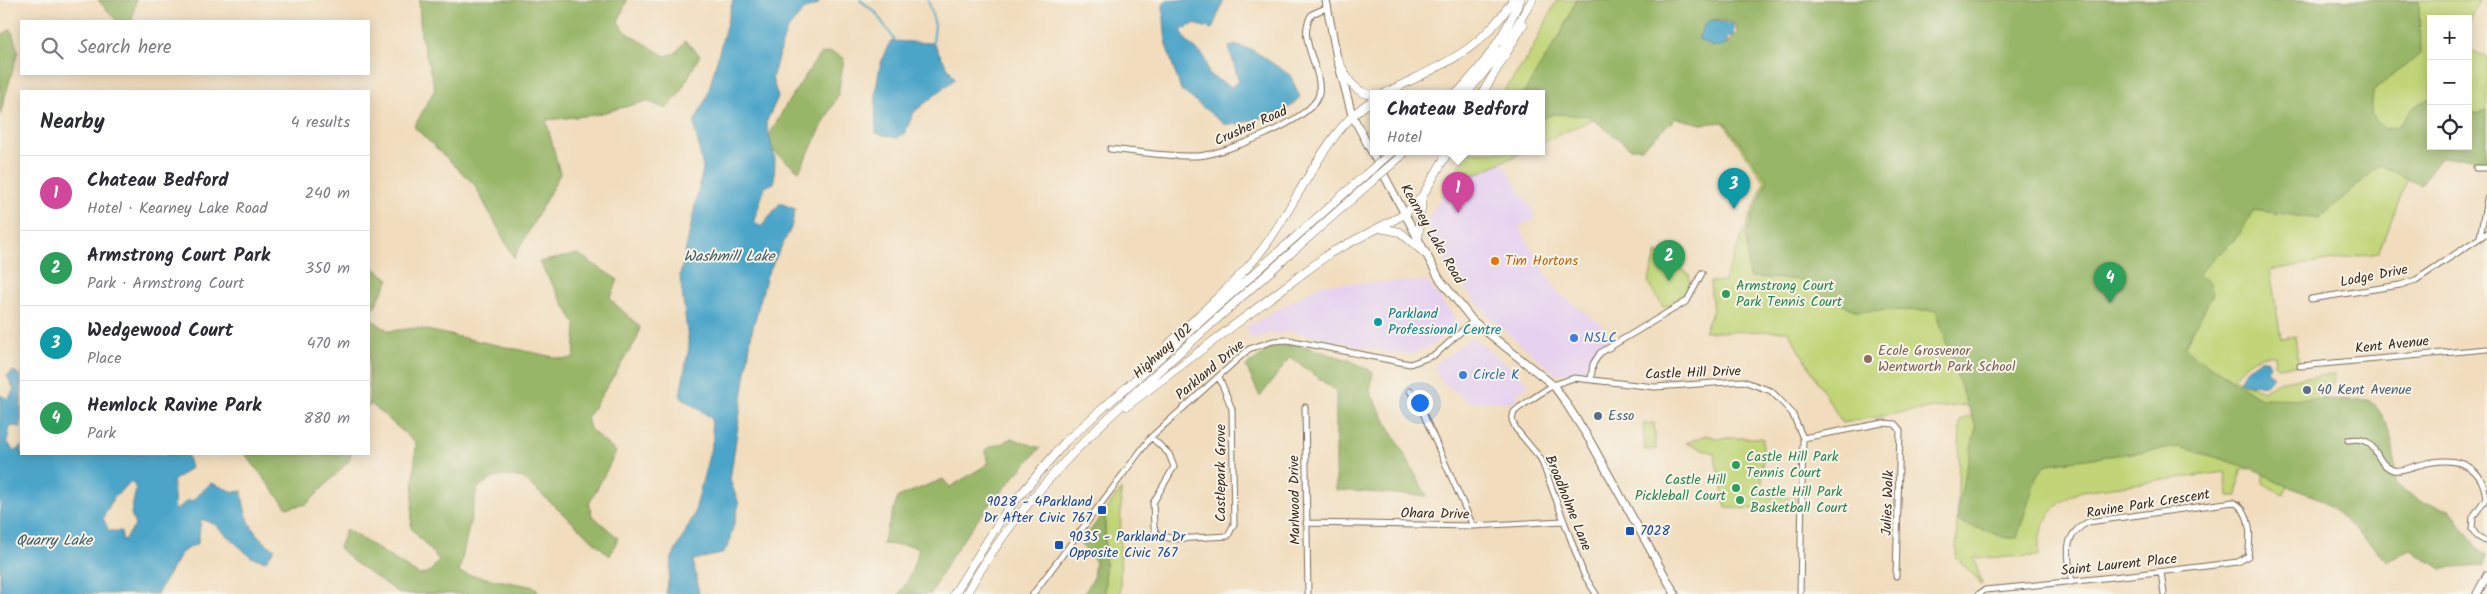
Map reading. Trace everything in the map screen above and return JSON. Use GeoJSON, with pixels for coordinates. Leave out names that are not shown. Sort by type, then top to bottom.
{"type":"FeatureCollection","features":[{"type":"Feature","properties":{"kind":"highway"},"geometry":{"type":"LineString","coordinates":[[1392,90],[1457,58],[1479,42],[1502,17],[1513,0]]}},
{"type":"Feature","properties":{"kind":"highway"},"geometry":{"type":"LineString","coordinates":[[1459,90],[1482,64],[1502,35],[1520,0]]}},
{"type":"Feature","properties":{"kind":"highway"},"geometry":{"type":"LineString","coordinates":[[1469,90],[1503,49],[1532,0]]}},
{"type":"Feature","properties":{"kind":"highway"},"geometry":{"type":"LineString","coordinates":[[1485,90],[1516,40],[1532,0]]}},
{"type":"Feature","properties":{"kind":"highway"},"geometry":{"type":"LineString","coordinates":[[1336,58],[1356,89],[1370,95]]}},
{"type":"Feature","properties":{"kind":"highway"},"geometry":{"type":"LineString","coordinates":[[1119,393],[1258,255],[1280,226],[1336,133],[1352,115],[1370,103]]}},
{"type":"Feature","properties":{"kind":"highway","name":"Highway 102"},"geometry":{"type":"LineString","coordinates":[[954,594],[1004,512],[1065,442],[1388,155]]}},
{"type":"Feature","properties":{"kind":"highway","name":"Highway 102"},"geometry":{"type":"LineString","coordinates":[[966,594],[989,554],[1026,504],[1076,448],[1401,155]]}},
{"type":"Feature","properties":{"kind":"highway"},"geometry":{"type":"LineString","coordinates":[[1097,428],[1299,274],[1330,253],[1405,214],[1423,196],[1446,155]]}},
{"type":"Feature","properties":{"kind":"highway"},"geometry":{"type":"LineString","coordinates":[[1418,238],[1423,196]]}},
{"type":"Feature","properties":{"kind":"highway"},"geometry":{"type":"LineString","coordinates":[[1380,228],[1400,232],[1427,254]]}},
{"type":"Feature","properties":{"kind":"main road","name":"Kearney Lake Road"},"geometry":{"type":"LineString","coordinates":[[1327,4],[1336,58],[1352,115],[1370,149]]}},
{"type":"Feature","properties":{"kind":"main road","name":"Kearney Lake Road"},"geometry":{"type":"LineString","coordinates":[[1373,155],[1439,278],[1474,321],[1553,385],[1589,439],[1675,594]]}},
{"type":"Feature","properties":{"kind":"main road"},"geometry":{"type":"LineString","coordinates":[[2477,594],[2487,575]]}},
{"type":"Feature","properties":{"kind":"street","name":"Crusher Road"},"geometry":{"type":"LineString","coordinates":[[1110,149],[1192,156],[1210,155],[1291,122],[1312,107],[1318,96],[1318,77],[1305,30],[1312,14],[1327,4]]}},
{"type":"Feature","properties":{"kind":"street"},"geometry":{"type":"LineString","coordinates":[[2476,168],[2487,168]]}},
{"type":"Feature","properties":{"kind":"street"},"geometry":{"type":"LineString","coordinates":[[2480,237],[2487,199]]}},
{"type":"Feature","properties":{"kind":"street","name":"Lodge Drive"},"geometry":{"type":"LineString","coordinates":[[2311,299],[2400,285],[2416,280],[2487,233]]}},
{"type":"Feature","properties":{"kind":"street"},"geometry":{"type":"LineString","coordinates":[[1591,379],[1593,364],[1600,353],[1687,301],[1702,273]]}},
{"type":"Feature","properties":{"kind":"street","name":"Parkland Drive"},"geometry":{"type":"LineString","coordinates":[[1033,594],[1151,437],[1249,350],[1273,342],[1288,340],[1410,364],[1435,355],[1474,321]]}},
{"type":"Feature","properties":{"kind":"street","name":"Kent Avenue"},"geometry":{"type":"LineString","coordinates":[[2300,366],[2487,348]]}},
{"type":"Feature","properties":{"kind":"street","name":"Castlepark Grove"},"geometry":{"type":"LineString","coordinates":[[1151,437],[1169,454],[1174,468],[1154,503],[1154,527],[1158,534],[1174,538],[1228,536],[1234,524],[1232,409],[1218,377]]}},
{"type":"Feature","properties":{"kind":"street","name":"Castle Hill Drive"},"geometry":{"type":"LineString","coordinates":[[1553,385],[1574,378],[1655,386],[1743,381],[1771,391],[1792,413],[1803,438],[1800,594]]}},
{"type":"Feature","properties":{"kind":"street","name":"Broadholme Lane"},"geometry":{"type":"LineString","coordinates":[[1553,385],[1514,412],[1512,420],[1516,429],[1541,459],[1584,575],[1596,594]]}},
{"type":"Feature","properties":{"kind":"street"},"geometry":{"type":"LineString","coordinates":[[1410,391],[1419,404],[1473,526]]}},
{"type":"Feature","properties":{"kind":"street","name":"Marlwood Drive"},"geometry":{"type":"LineString","coordinates":[[1305,407],[1308,594]]}},
{"type":"Feature","properties":{"kind":"street","name":"Julies Walk"},"geometry":{"type":"LineString","coordinates":[[1803,438],[1883,423],[1894,424],[1900,430],[1896,576]]}},
{"type":"Feature","properties":{"kind":"street"},"geometry":{"type":"LineString","coordinates":[[2348,440],[2360,440],[2373,446],[2380,460],[2392,469],[2404,470],[2440,460],[2466,464],[2483,482],[2486,498],[2473,518],[2472,529],[2477,536],[2487,542]]}},
{"type":"Feature","properties":{"kind":"street","name":"Ravine Park Crescent"},"geometry":{"type":"LineString","coordinates":[[2072,582],[2068,552],[2070,540],[2078,527],[2088,522],[2233,502],[2241,506],[2246,512],[2250,542]]}},
{"type":"Feature","properties":{"kind":"street","name":"Ohara Drive"},"geometry":{"type":"LineString","coordinates":[[1306,524],[1473,526],[1563,521]]}},
{"type":"Feature","properties":{"kind":"street","name":"Saint Laurent Place"},"geometry":{"type":"LineString","coordinates":[[1979,594],[1985,590],[2072,582],[2238,562],[2248,556],[2250,542]]}},
{"type":"Feature","properties":{"kind":"street"},"geometry":{"type":"LineString","coordinates":[[2161,572],[2164,594]]}},
{"type":"Feature","properties":{"kind":"shaded area"},"geometry":{"type":"Polygon","coordinates":[[[1502,161],[1536,217],[1519,227],[1558,293],[1602,325],[1610,339],[1592,353],[1586,372],[1556,374],[1491,319],[1457,280],[1425,224],[1447,188],[1502,161]]]}},
{"type":"Feature","properties":{"kind":"shaded area"},"geometry":{"type":"Polygon","coordinates":[[[1426,281],[1460,324],[1431,346],[1412,354],[1391,353],[1294,332],[1267,334],[1252,339],[1246,327],[1323,284],[1426,281]]]}},
{"type":"Feature","properties":{"kind":"shaded area"},"geometry":{"type":"Polygon","coordinates":[[[1472,337],[1530,384],[1516,394],[1518,398],[1513,402],[1469,402],[1441,381],[1434,365],[1472,337]]]}},
{"type":"Feature","properties":{"kind":"green space"},"geometry":{"type":"Polygon","coordinates":[[[98,0],[136,0],[132,20],[116,20],[98,0]]]}},
{"type":"Feature","properties":{"kind":"green space"},"geometry":{"type":"Polygon","coordinates":[[[419,0],[627,0],[618,22],[626,32],[665,56],[676,53],[685,41],[700,55],[679,94],[666,109],[647,101],[594,115],[546,120],[560,174],[514,258],[474,184],[414,127],[435,89],[421,36],[419,0]]]}},
{"type":"Feature","properties":{"kind":"green space"},"geometry":{"type":"Polygon","coordinates":[[[1557,0],[2479,0],[2472,17],[2472,15],[2427,15],[2427,141],[2423,141],[2378,253],[2270,270],[2281,338],[2295,336],[2299,365],[2277,367],[2274,364],[2275,355],[2262,356],[2251,361],[2233,379],[2263,391],[2280,381],[2336,374],[2283,495],[2263,483],[2263,467],[2241,470],[2237,496],[2228,496],[2225,472],[2082,491],[2063,501],[2049,516],[2041,534],[2039,556],[1974,558],[1982,584],[1980,585],[1977,578],[1956,558],[1960,420],[1986,411],[1964,405],[1910,411],[1842,423],[1788,331],[1704,332],[1713,310],[1710,282],[1724,281],[1764,182],[1682,62],[1597,117],[1545,142],[1545,90],[1505,90],[1528,57],[1557,0]],[[1717,19],[1710,21],[1721,45],[1728,44],[1732,39],[1729,37],[1737,35],[1737,24],[1717,19]]]}},
{"type":"Feature","properties":{"kind":"green space"},"geometry":{"type":"Polygon","coordinates":[[[1576,0],[2419,0],[2420,54],[2373,92],[2371,115],[2385,129],[2397,127],[2414,106],[2427,100],[2427,150],[2472,150],[2472,112],[2475,114],[2487,110],[2487,163],[2466,158],[2440,158],[2420,185],[2380,165],[2319,219],[2254,210],[2238,236],[2198,274],[2210,283],[2213,294],[2185,346],[2193,355],[2260,398],[2370,400],[2384,418],[2391,439],[2395,484],[2423,503],[2450,509],[2479,551],[2487,555],[2482,566],[2441,569],[2411,549],[2388,561],[2323,500],[2277,482],[2258,471],[2179,447],[2048,464],[2037,475],[2017,538],[2007,538],[1959,522],[1957,510],[1976,427],[1956,374],[1936,310],[1857,311],[1826,298],[1803,280],[1749,277],[1746,233],[1767,181],[1725,122],[1701,124],[1676,118],[1642,148],[1630,148],[1589,116],[1553,114],[1545,118],[1545,90],[1525,90],[1561,33],[1576,0]],[[1717,19],[1710,21],[1721,45],[1728,44],[1732,39],[1730,35],[1737,35],[1737,24],[1717,19]]]}},
{"type":"Feature","properties":{"kind":"green space"},"geometry":{"type":"Polygon","coordinates":[[[11,29],[18,51],[0,115],[0,36],[11,29]]]}},
{"type":"Feature","properties":{"kind":"green space"},"geometry":{"type":"Polygon","coordinates":[[[2472,51],[2487,57],[2487,140],[2472,140],[2472,51]]]}},
{"type":"Feature","properties":{"kind":"green space"},"geometry":{"type":"Polygon","coordinates":[[[831,52],[844,58],[838,95],[799,171],[773,151],[769,136],[786,105],[820,54],[831,52]]]}},
{"type":"Feature","properties":{"kind":"green space"},"geometry":{"type":"Polygon","coordinates":[[[1466,155],[1517,155],[1447,188],[1466,155]]]}},
{"type":"Feature","properties":{"kind":"green space"},"geometry":{"type":"Polygon","coordinates":[[[1657,252],[1689,274],[1690,281],[1687,291],[1679,299],[1664,308],[1648,283],[1657,252]]]}},
{"type":"Feature","properties":{"kind":"green space"},"geometry":{"type":"Polygon","coordinates":[[[578,254],[618,280],[610,299],[640,327],[637,339],[587,418],[590,429],[616,452],[589,504],[592,515],[618,538],[610,556],[523,478],[498,477],[487,481],[477,489],[459,573],[535,587],[540,594],[400,594],[354,562],[339,548],[346,529],[419,575],[430,572],[439,560],[411,528],[416,443],[370,403],[370,319],[389,331],[417,328],[563,359],[574,358],[576,325],[539,262],[578,254]]]}},
{"type":"Feature","properties":{"kind":"green space"},"geometry":{"type":"Polygon","coordinates":[[[370,265],[389,279],[370,316],[370,265]]]}},
{"type":"Feature","properties":{"kind":"green space"},"geometry":{"type":"Polygon","coordinates":[[[1297,344],[1349,360],[1373,372],[1370,392],[1427,496],[1336,490],[1336,391],[1290,357],[1260,397],[1246,366],[1272,347],[1297,344]]]}},
{"type":"Feature","properties":{"kind":"green space"},"geometry":{"type":"Polygon","coordinates":[[[1654,423],[1656,449],[1645,450],[1643,424],[1654,423]]]}},
{"type":"Feature","properties":{"kind":"green space"},"geometry":{"type":"Polygon","coordinates":[[[1706,435],[1716,438],[1763,438],[1762,497],[1796,498],[1795,510],[1726,508],[1714,453],[1686,443],[1706,435]]]}},
{"type":"Feature","properties":{"kind":"green space"},"geometry":{"type":"Polygon","coordinates":[[[1011,438],[1040,448],[966,535],[941,574],[931,594],[899,594],[909,579],[919,549],[914,546],[882,544],[898,497],[943,479],[950,487],[988,464],[985,450],[1011,438]]]}},
{"type":"Feature","properties":{"kind":"green space"},"geometry":{"type":"Polygon","coordinates":[[[246,455],[351,455],[349,461],[307,504],[287,508],[246,455]]]}},
{"type":"Feature","properties":{"kind":"green space"},"geometry":{"type":"Polygon","coordinates":[[[1121,489],[1120,594],[1105,594],[1105,511],[1121,489]]]}},
{"type":"Feature","properties":{"kind":"green space"},"geometry":{"type":"Polygon","coordinates":[[[1105,511],[1105,594],[1084,594],[1093,579],[1095,560],[1080,544],[1105,511]]]}},
{"type":"Feature","properties":{"kind":"water","name":"Washmill Lake"},"geometry":{"type":"Polygon","coordinates":[[[733,0],[818,0],[818,5],[805,9],[786,31],[772,78],[778,97],[766,123],[775,159],[774,183],[765,187],[754,221],[761,227],[780,203],[795,209],[791,228],[767,275],[752,331],[730,480],[739,504],[728,546],[722,554],[693,560],[699,594],[666,594],[672,558],[694,515],[713,439],[711,418],[680,396],[689,347],[680,276],[703,169],[694,123],[707,97],[733,0]]]}},
{"type":"Feature","properties":{"kind":"water"},"geometry":{"type":"Polygon","coordinates":[[[1166,0],[1224,0],[1212,29],[1194,24],[1181,30],[1187,42],[1204,56],[1209,75],[1231,87],[1239,82],[1229,47],[1233,45],[1253,50],[1290,75],[1300,97],[1285,111],[1238,124],[1224,124],[1181,90],[1166,45],[1163,6],[1166,0]]]}},
{"type":"Feature","properties":{"kind":"water"},"geometry":{"type":"Polygon","coordinates":[[[1713,20],[1734,25],[1733,37],[1726,37],[1728,40],[1726,45],[1713,47],[1698,39],[1704,25],[1713,20]]]}},
{"type":"Feature","properties":{"kind":"water"},"geometry":{"type":"Polygon","coordinates":[[[891,41],[933,43],[955,79],[914,112],[905,133],[897,138],[876,133],[877,86],[881,62],[891,41]]]}},
{"type":"Feature","properties":{"kind":"water"},"geometry":{"type":"Polygon","coordinates":[[[2260,360],[2267,360],[2270,364],[2267,371],[2272,374],[2272,378],[2267,384],[2250,385],[2239,381],[2247,369],[2260,360]]]}},
{"type":"Feature","properties":{"kind":"water","name":"Quarry Lake"},"geometry":{"type":"Polygon","coordinates":[[[14,371],[20,375],[20,427],[10,426],[7,441],[14,452],[20,447],[20,455],[187,455],[191,468],[173,481],[175,511],[188,500],[192,501],[211,483],[234,492],[242,491],[247,517],[255,532],[275,549],[266,561],[251,557],[214,524],[201,519],[198,543],[182,552],[157,594],[0,594],[0,395],[8,399],[14,389],[7,376],[14,371]],[[132,481],[114,497],[103,518],[109,531],[121,531],[123,541],[135,526],[131,513],[136,489],[132,481]]]}},
{"type":"Feature","properties":{"kind":"waterway"},"geometry":{"type":"LineString","coordinates":[[860,0],[876,13],[896,42]]}},
{"type":"Feature","properties":{"kind":"waterway"},"geometry":{"type":"LineString","coordinates":[[928,0],[935,25],[933,43]]}},
{"type":"Feature","properties":{"kind":"place","name":"Wedgewood Court"},"geometry":{"type":"Point","coordinates":[1734,209]}},
{"type":"Feature","properties":{"kind":"place","name":"Chateau Bedford"},"geometry":{"type":"Point","coordinates":[1458,213]}},
{"type":"Feature","properties":{"kind":"place","name":"Tim Hortons"},"geometry":{"type":"Point","coordinates":[1495,261]}},
{"type":"Feature","properties":{"kind":"place","name":"Armstrong Court Park"},"geometry":{"type":"Point","coordinates":[1669,281]}},
{"type":"Feature","properties":{"kind":"place","name":"Armstrong Court Park Tennis Court"},"geometry":{"type":"Point","coordinates":[1726,294]}},
{"type":"Feature","properties":{"kind":"place","name":"Hemlock Ravine Park"},"geometry":{"type":"Point","coordinates":[2110,303]}},
{"type":"Feature","properties":{"kind":"place","name":"Parkland Professional Centre"},"geometry":{"type":"Point","coordinates":[1378,322]}},
{"type":"Feature","properties":{"kind":"place","name":"NSLC"},"geometry":{"type":"Point","coordinates":[1574,338]}},
{"type":"Feature","properties":{"kind":"place","name":"Ecole Grosvenor Wentworth Park School"},"geometry":{"type":"Point","coordinates":[1868,359]}},
{"type":"Feature","properties":{"kind":"place","name":"Circle K"},"geometry":{"type":"Point","coordinates":[1463,375]}},
{"type":"Feature","properties":{"kind":"place","name":"40 Kent Avenue"},"geometry":{"type":"Point","coordinates":[2307,390]}},
{"type":"Feature","properties":{"kind":"place","name":"Esso"},"geometry":{"type":"Point","coordinates":[1598,416]}},
{"type":"Feature","properties":{"kind":"place","name":"Castle Hill Park Tennis Court"},"geometry":{"type":"Point","coordinates":[1736,465]}},
{"type":"Feature","properties":{"kind":"place","name":"Castle Hill Pickleball Court"},"geometry":{"type":"Point","coordinates":[1736,488]}},
{"type":"Feature","properties":{"kind":"place","name":"Castle Hill Park Basketball Court"},"geometry":{"type":"Point","coordinates":[1740,500]}},
{"type":"Feature","properties":{"kind":"place","name":"9028 - 4Parkland Dr After Civic 767"},"geometry":{"type":"Point","coordinates":[1102,510]}},
{"type":"Feature","properties":{"kind":"place","name":"7028"},"geometry":{"type":"Point","coordinates":[1630,531]}},
{"type":"Feature","properties":{"kind":"place","name":"9035 - Parkland Dr Opposite Civic 767"},"geometry":{"type":"Point","coordinates":[1059,545]}}]}
